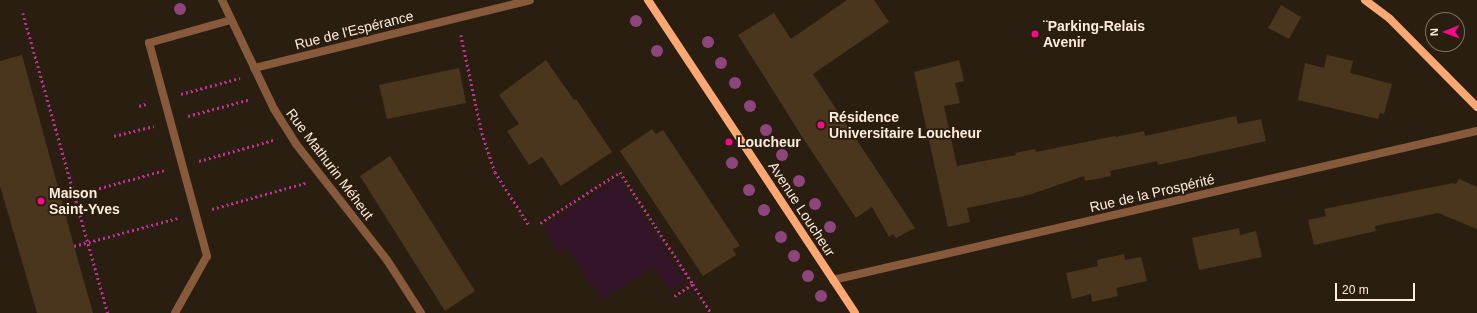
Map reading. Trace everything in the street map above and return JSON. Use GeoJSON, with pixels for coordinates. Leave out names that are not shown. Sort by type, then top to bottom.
{"type":"FeatureCollection","features":[{"type":"Feature","properties":{"kind":"street","name":"Rue Mathurin Méheut"},"geometry":{"type":"LineString","coordinates":[[222,0],[274,109],[296,144],[387,260],[421,313]]}},
{"type":"Feature","properties":{"kind":"street","name":"Rue de l'Espérance"},"geometry":{"type":"LineString","coordinates":[[255,71],[530,0]]}},
{"type":"Feature","properties":{"kind":"street","name":"Avenue Loucheur"},"geometry":{"type":"LineString","coordinates":[[648,0],[855,313]]}},
{"type":"Feature","properties":{"kind":"street"},"geometry":{"type":"LineString","coordinates":[[1365,0],[1390,19],[1477,107]]}},
{"type":"Feature","properties":{"kind":"street"},"geometry":{"type":"LineString","coordinates":[[175,313],[207,256],[149,44],[231,20]]}},
{"type":"Feature","properties":{"kind":"street","name":"Rue de la Prospérité"},"geometry":{"type":"LineString","coordinates":[[833,280],[1477,131]]}},
{"type":"Feature","properties":{"kind":"path"},"geometry":{"type":"LineString","coordinates":[[23,13],[108,313]]}},
{"type":"Feature","properties":{"kind":"path"},"geometry":{"type":"LineString","coordinates":[[457,18],[484,140],[495,172],[529,225]]}},
{"type":"Feature","properties":{"kind":"path"},"geometry":{"type":"LineString","coordinates":[[139,106],[255,71]]}},
{"type":"Feature","properties":{"kind":"path"},"geometry":{"type":"LineString","coordinates":[[114,136],[267,94]]}},
{"type":"Feature","properties":{"kind":"path"},"geometry":{"type":"LineString","coordinates":[[540,223],[620,172],[711,313]]}},
{"type":"Feature","properties":{"kind":"path"},"geometry":{"type":"LineString","coordinates":[[674,296],[693,284]]}},
{"type":"Feature","properties":{"kind":"shaded area"},"geometry":{"type":"Polygon","coordinates":[[[619,178],[685,281],[670,291],[654,266],[602,300],[569,250],[557,251],[544,227],[619,178]]]}},
{"type":"Feature","properties":{"kind":"building","name":"Résidence Universitaire Loucheur"},"geometry":{"type":"Polygon","coordinates":[[[847,0],[874,0],[889,22],[813,74],[915,228],[896,238],[893,234],[889,237],[872,207],[856,218],[801,135],[738,35],[774,13],[791,39],[847,0]]]}},
{"type":"Feature","properties":{"kind":"building"},"geometry":{"type":"Polygon","coordinates":[[[1281,5],[1301,17],[1289,39],[1268,28],[1281,5]]]}},
{"type":"Feature","properties":{"kind":"building","name":"Maison Saint-Yves"},"geometry":{"type":"Polygon","coordinates":[[[22,55],[93,313],[37,313],[0,186],[0,61],[22,55]]]}},
{"type":"Feature","properties":{"kind":"building"},"geometry":{"type":"Polygon","coordinates":[[[1327,55],[1353,61],[1350,73],[1392,84],[1384,114],[1380,113],[1378,119],[1298,100],[1305,63],[1324,68],[1327,55]]]}},
{"type":"Feature","properties":{"kind":"building"},"geometry":{"type":"Polygon","coordinates":[[[546,60],[574,100],[576,99],[612,152],[561,186],[542,157],[529,165],[507,131],[519,124],[499,95],[546,60]]]}},
{"type":"Feature","properties":{"kind":"building"},"geometry":{"type":"Polygon","coordinates":[[[959,60],[964,81],[955,83],[960,103],[944,106],[957,166],[1016,155],[1015,153],[1035,149],[1036,152],[1144,131],[1145,136],[1236,116],[1238,124],[1261,119],[1266,141],[1158,165],[1157,161],[1110,171],[1111,176],[1096,179],[1085,181],[1084,176],[1029,195],[967,208],[970,222],[948,227],[914,72],[959,60]]]}},
{"type":"Feature","properties":{"kind":"building"},"geometry":{"type":"Polygon","coordinates":[[[459,68],[466,103],[387,119],[379,85],[459,68]]]}},
{"type":"Feature","properties":{"kind":"building"},"geometry":{"type":"Polygon","coordinates":[[[652,129],[656,134],[663,130],[740,246],[733,249],[736,255],[703,276],[620,151],[652,129]]]}},
{"type":"Feature","properties":{"kind":"building"},"geometry":{"type":"Polygon","coordinates":[[[390,156],[475,291],[445,311],[360,176],[390,156]]]}},
{"type":"Feature","properties":{"kind":"building"},"geometry":{"type":"Polygon","coordinates":[[[1459,179],[1477,187],[1477,229],[1438,213],[1375,226],[1376,231],[1314,245],[1308,220],[1326,216],[1324,209],[1453,183],[1456,184],[1459,179]]]}},
{"type":"Feature","properties":{"kind":"building"},"geometry":{"type":"Polygon","coordinates":[[[1239,228],[1240,235],[1256,231],[1262,257],[1199,270],[1192,238],[1239,228]]]}},
{"type":"Feature","properties":{"kind":"building"},"geometry":{"type":"Polygon","coordinates":[[[1124,254],[1125,260],[1141,257],[1147,281],[1116,288],[1118,296],[1092,302],[1091,294],[1072,299],[1066,273],[1098,266],[1097,260],[1124,254]]]}},
{"type":"Feature","properties":{"kind":"place","name":"¨Parking-Relais Avenir"},"geometry":{"type":"Point","coordinates":[1035,34]}},
{"type":"Feature","properties":{"kind":"place","name":"Résidence Universitaire Loucheur"},"geometry":{"type":"Point","coordinates":[821,125]}},
{"type":"Feature","properties":{"kind":"place","name":"Loucheur"},"geometry":{"type":"Point","coordinates":[729,142]}},
{"type":"Feature","properties":{"kind":"place","name":"Maison Saint-Yves"},"geometry":{"type":"Point","coordinates":[41,201]}}]}
